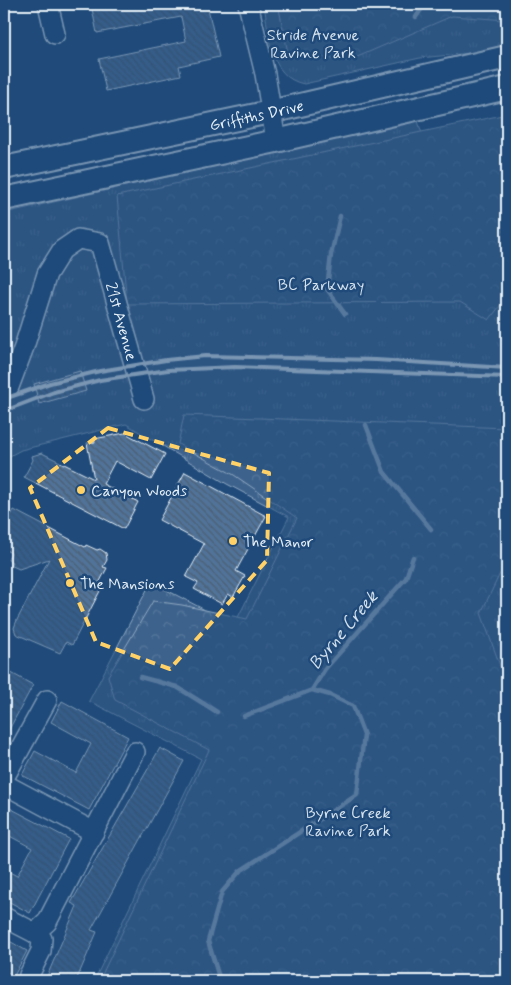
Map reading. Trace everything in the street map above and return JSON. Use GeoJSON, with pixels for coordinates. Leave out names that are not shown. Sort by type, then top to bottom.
{"type":"FeatureCollection","features":[{"type":"Feature","properties":{"kind":"main road","name":"Griffiths Drive"},"geometry":{"type":"LineString","coordinates":[[4,168],[270,112],[507,57]]}},
{"type":"Feature","properties":{"kind":"main road","name":"Griffiths Drive"},"geometry":{"type":"LineString","coordinates":[[4,199],[276,141],[507,88]]}},
{"type":"Feature","properties":{"kind":"street"},"geometry":{"type":"LineString","coordinates":[[48,4],[55,34]]}},
{"type":"Feature","properties":{"kind":"street"},"geometry":{"type":"LineString","coordinates":[[248,4],[265,74],[276,141]]}},
{"type":"Feature","properties":{"kind":"street","name":"21st Avenue"},"geometry":{"type":"LineString","coordinates":[[4,389],[9,387],[47,274],[62,250],[78,239],[100,242],[144,399]]}},
{"type":"Feature","properties":{"kind":"street"},"geometry":{"type":"LineString","coordinates":[[4,778],[47,700]]}},
{"type":"Feature","properties":{"kind":"street"},"geometry":{"type":"LineString","coordinates":[[35,933],[46,922],[135,752]]}},
{"type":"Feature","properties":{"kind":"street"},"geometry":{"type":"LineString","coordinates":[[4,784],[94,832]]}},
{"type":"Feature","properties":{"kind":"street"},"geometry":{"type":"LineString","coordinates":[[4,917],[35,933],[42,940],[41,951],[29,975]]}},
{"type":"Feature","properties":{"kind":"highlighted area"},"geometry":{"type":"Polygon","coordinates":[[[108,428],[269,473],[267,560],[170,669],[96,642],[30,488],[108,428]]]}},
{"type":"Feature","properties":{"kind":"green space","name":"Stride Avenue Ravine Park"},"geometry":{"type":"Polygon","coordinates":[[[264,4],[507,4],[507,47],[490,51],[420,58],[304,84],[292,80],[283,73],[277,63],[269,40],[264,4]]]}},
{"type":"Feature","properties":{"kind":"green space"},"geometry":{"type":"Polygon","coordinates":[[[278,4],[507,4],[507,20],[452,16],[348,61],[288,53],[278,4]]]}},
{"type":"Feature","properties":{"kind":"green space","name":"BC Parkway"},"geometry":{"type":"Polygon","coordinates":[[[507,114],[507,297],[489,320],[460,302],[127,304],[117,196],[507,114]]]}},
{"type":"Feature","properties":{"kind":"green space","name":"Byrne Creek Ravine Park"},"geometry":{"type":"Polygon","coordinates":[[[418,121],[475,303],[507,299],[507,981],[94,981],[201,759],[89,701],[151,582],[234,625],[289,517],[227,484],[126,424],[21,450],[4,459],[4,213],[418,121]]]}},
{"type":"Feature","properties":{"kind":"green space","name":"Byrne Creek Ravine Park"},"geometry":{"type":"Polygon","coordinates":[[[184,415],[507,428],[507,559],[481,613],[507,685],[507,981],[99,981],[209,750],[115,700],[108,676],[153,601],[182,605],[247,619],[297,518],[234,475],[178,444],[184,415]]]}},
{"type":"Feature","properties":{"kind":"building"},"geometry":{"type":"Polygon","coordinates":[[[91,4],[207,4],[219,57],[179,66],[181,75],[106,91],[99,59],[186,41],[181,17],[97,33],[91,4]]]}},
{"type":"Feature","properties":{"kind":"building"},"geometry":{"type":"Polygon","coordinates":[[[80,371],[86,391],[39,404],[34,384],[80,371]]]}},
{"type":"Feature","properties":{"kind":"building"},"geometry":{"type":"Polygon","coordinates":[[[125,433],[165,454],[151,480],[115,461],[103,484],[138,502],[124,529],[24,477],[33,460],[32,456],[42,453],[94,479],[87,443],[95,442],[94,439],[125,433]]]}},
{"type":"Feature","properties":{"kind":"building","name":"The Manor"},"geometry":{"type":"Polygon","coordinates":[[[185,472],[266,516],[236,571],[245,576],[233,597],[228,594],[222,604],[194,589],[198,583],[186,577],[204,544],[159,520],[185,472]]]}},
{"type":"Feature","properties":{"kind":"building","name":"The Mansions"},"geometry":{"type":"Polygon","coordinates":[[[14,510],[85,547],[86,545],[97,550],[100,549],[106,553],[107,560],[103,567],[107,568],[97,587],[101,589],[72,645],[66,642],[60,653],[16,634],[14,628],[49,559],[19,569],[10,565],[12,562],[8,560],[11,553],[4,549],[4,513],[10,517],[14,510]]]}},
{"type":"Feature","properties":{"kind":"building"},"geometry":{"type":"Polygon","coordinates":[[[4,669],[33,685],[4,739],[4,669]]]}},
{"type":"Feature","properties":{"kind":"building"},"geometry":{"type":"Polygon","coordinates":[[[62,701],[128,737],[89,810],[22,775],[35,751],[76,773],[91,744],[51,722],[62,701]]]}},
{"type":"Feature","properties":{"kind":"building"},"geometry":{"type":"Polygon","coordinates":[[[160,748],[184,761],[91,930],[97,932],[76,981],[45,981],[77,906],[71,903],[160,748]]]}},
{"type":"Feature","properties":{"kind":"building"},"geometry":{"type":"Polygon","coordinates":[[[4,805],[69,839],[30,913],[4,899],[4,869],[17,876],[32,848],[4,833],[4,805]]]}},
{"type":"Feature","properties":{"kind":"building"},"geometry":{"type":"Polygon","coordinates":[[[4,938],[27,951],[14,976],[4,970],[4,938]]]}},
{"type":"Feature","properties":{"kind":"waterway","name":"Byrne Creek"},"geometry":{"type":"LineString","coordinates":[[416,17],[425,4]]}},
{"type":"Feature","properties":{"kind":"waterway","name":"Byrne Creek"},"geometry":{"type":"LineString","coordinates":[[340,216],[331,255],[327,289],[345,314]]}},
{"type":"Feature","properties":{"kind":"waterway","name":"Byrne Creek"},"geometry":{"type":"LineString","coordinates":[[366,425],[384,472],[431,529]]}},
{"type":"Feature","properties":{"kind":"waterway","name":"Byrne Creek"},"geometry":{"type":"LineString","coordinates":[[222,981],[208,941],[222,892],[240,871],[357,795],[364,735],[353,706],[330,695],[312,690],[325,669],[406,578],[413,557]]}},
{"type":"Feature","properties":{"kind":"waterway"},"geometry":{"type":"LineString","coordinates":[[140,677],[177,687],[217,712]]}},
{"type":"Feature","properties":{"kind":"waterway"},"geometry":{"type":"LineString","coordinates":[[244,716],[312,690]]}},
{"type":"Feature","properties":{"kind":"railway"},"geometry":{"type":"LineString","coordinates":[[4,399],[50,383],[100,371],[166,360],[205,356],[376,360],[507,368]]}},
{"type":"Feature","properties":{"kind":"railway"},"geometry":{"type":"LineString","coordinates":[[4,411],[54,392],[100,380],[168,370],[235,367],[507,377]]}},
{"type":"Feature","properties":{"kind":"place","name":"Canyon Woods"},"geometry":{"type":"Point","coordinates":[81,490]}},
{"type":"Feature","properties":{"kind":"place","name":"The Manor"},"geometry":{"type":"Point","coordinates":[233,541]}},
{"type":"Feature","properties":{"kind":"place","name":"The Mansions"},"geometry":{"type":"Point","coordinates":[70,583]}}]}
